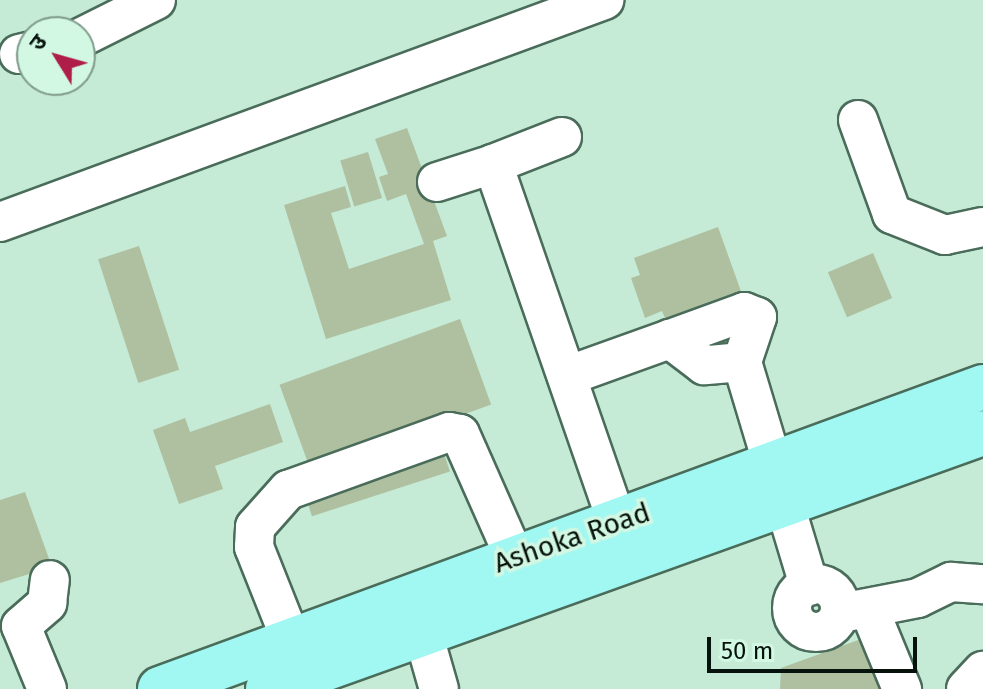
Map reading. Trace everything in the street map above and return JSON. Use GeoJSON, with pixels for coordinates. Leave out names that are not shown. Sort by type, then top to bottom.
{"type":"FeatureCollection","features":[{"type":"Feature","properties":{"kind":"main road","name":"Ashoka Road"},"geometry":{"type":"LineString","coordinates":[[160,689],[291,640],[417,612],[782,483],[983,387]]}},
{"type":"Feature","properties":{"kind":"main road","name":"Ashoka Road"},"geometry":{"type":"LineString","coordinates":[[268,689],[515,558],[617,522],[983,433]]}},
{"type":"Feature","properties":{"kind":"street"},"geometry":{"type":"LineString","coordinates":[[96,30],[156,0]]}},
{"type":"Feature","properties":{"kind":"street"},"geometry":{"type":"LineString","coordinates":[[0,222],[604,0]]}},
{"type":"Feature","properties":{"kind":"street"},"geometry":{"type":"LineString","coordinates":[[858,120],[892,214],[913,228],[945,235],[983,227]]}},
{"type":"Feature","properties":{"kind":"street"},"geometry":{"type":"LineString","coordinates":[[437,182],[562,137]]}},
{"type":"Feature","properties":{"kind":"street"},"geometry":{"type":"LineString","coordinates":[[493,164],[617,522]]}},
{"type":"Feature","properties":{"kind":"street"},"geometry":{"type":"LineString","coordinates":[[567,376],[744,312],[757,317],[758,330],[742,362],[782,483],[809,586],[788,613],[799,628],[831,626],[855,611],[951,582],[983,584]]}},
{"type":"Feature","properties":{"kind":"street"},"geometry":{"type":"LineString","coordinates":[[291,640],[254,547],[255,527],[278,498],[317,479],[449,432],[460,434],[515,558]]}},
{"type":"Feature","properties":{"kind":"street"},"geometry":{"type":"LineString","coordinates":[[47,689],[10,628],[47,603],[50,580]]}},
{"type":"Feature","properties":{"kind":"street"},"geometry":{"type":"LineString","coordinates":[[855,611],[902,689]]}},
{"type":"Feature","properties":{"kind":"street"},"geometry":{"type":"LineString","coordinates":[[417,612],[439,689]]}},
{"type":"Feature","properties":{"kind":"street"},"geometry":{"type":"LineString","coordinates":[[966,689],[983,671]]}},
{"type":"Feature","properties":{"kind":"building"},"geometry":{"type":"Polygon","coordinates":[[[407,128],[447,236],[433,241],[451,300],[326,339],[284,205],[345,186],[351,207],[331,213],[349,269],[424,244],[406,194],[387,201],[379,177],[388,174],[375,139],[407,128]]]}},
{"type":"Feature","properties":{"kind":"building"},"geometry":{"type":"Polygon","coordinates":[[[368,152],[382,198],[354,206],[340,160],[368,152]]]}},
{"type":"Feature","properties":{"kind":"building"},"geometry":{"type":"Polygon","coordinates":[[[718,227],[743,297],[668,325],[662,311],[645,318],[631,278],[640,275],[634,258],[718,227]]]}},
{"type":"Feature","properties":{"kind":"building"},"geometry":{"type":"Polygon","coordinates":[[[139,246],[179,370],[138,383],[98,259],[139,246]]]}},
{"type":"Feature","properties":{"kind":"building"},"geometry":{"type":"Polygon","coordinates":[[[873,253],[892,298],[847,317],[828,272],[873,253]]]}},
{"type":"Feature","properties":{"kind":"building"},"geometry":{"type":"Polygon","coordinates":[[[460,319],[491,405],[311,470],[280,385],[460,319]]]}},
{"type":"Feature","properties":{"kind":"building"},"geometry":{"type":"Polygon","coordinates":[[[270,404],[283,442],[215,466],[223,489],[179,504],[153,430],[185,418],[190,432],[270,404]]]}},
{"type":"Feature","properties":{"kind":"building"},"geometry":{"type":"Polygon","coordinates":[[[440,441],[450,471],[312,516],[302,486],[440,441]]]}},
{"type":"Feature","properties":{"kind":"building"},"geometry":{"type":"Polygon","coordinates":[[[25,492],[52,567],[0,583],[0,500],[25,492]]]}},
{"type":"Feature","properties":{"kind":"building"},"geometry":{"type":"Polygon","coordinates":[[[861,639],[879,689],[780,689],[781,668],[861,639]]]}}]}
